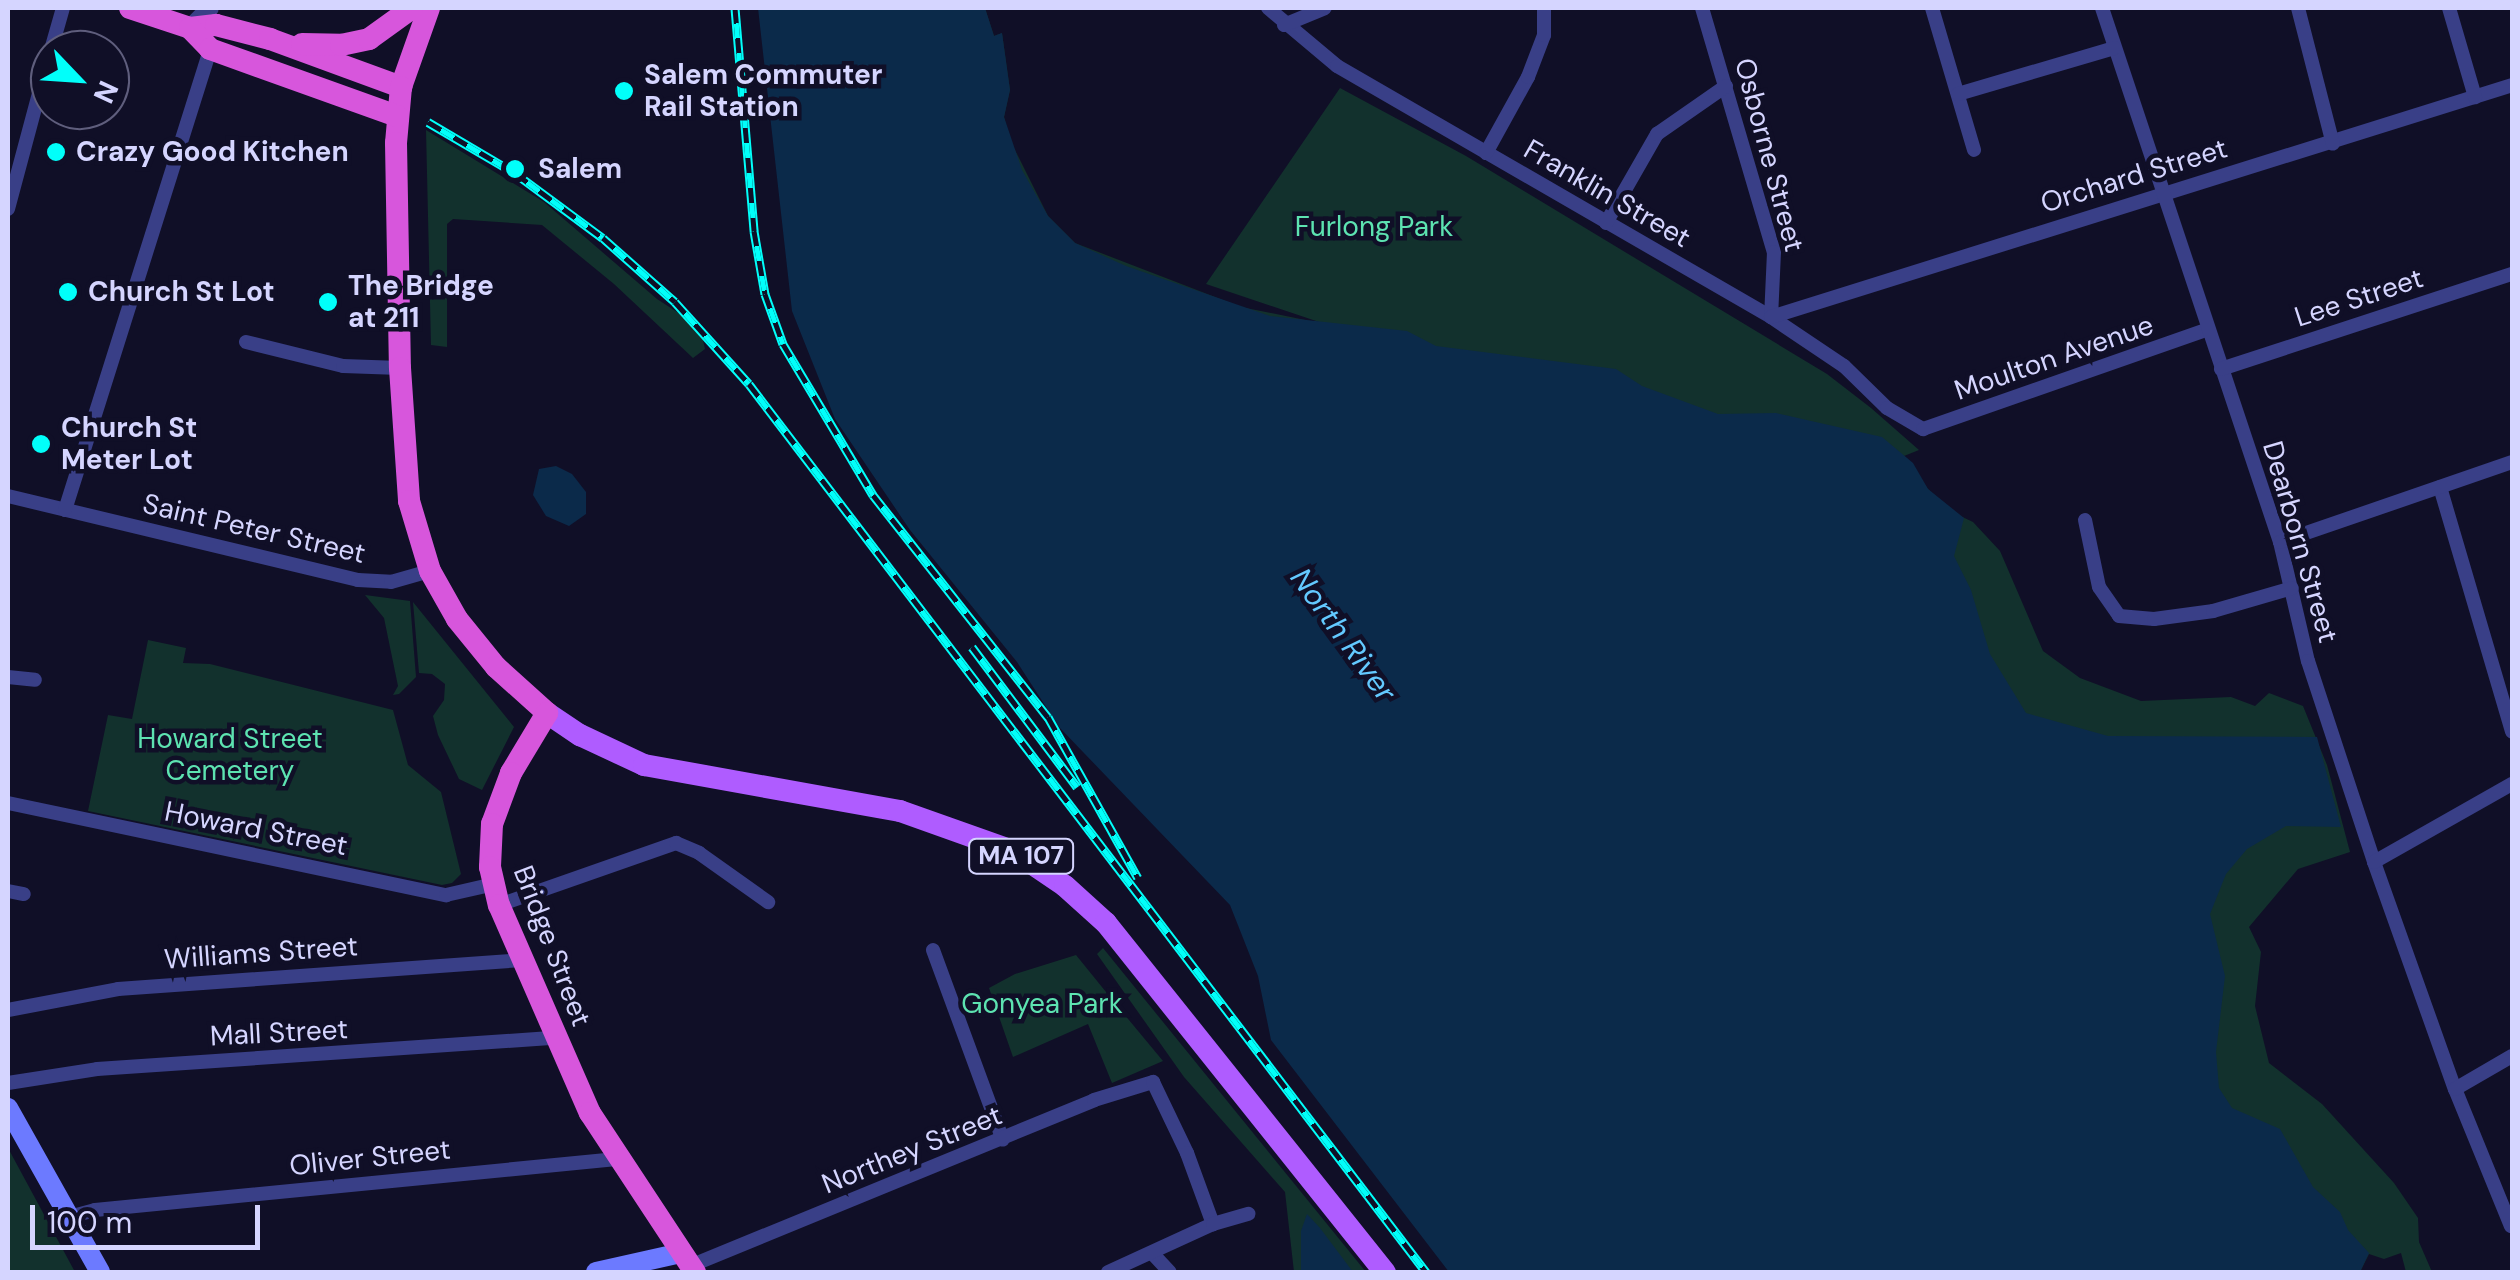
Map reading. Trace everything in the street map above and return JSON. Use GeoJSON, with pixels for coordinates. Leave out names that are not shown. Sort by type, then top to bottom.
{"type":"FeatureCollection","features":[{"type":"Feature","properties":{"kind":"highway"},"geometry":{"type":"LineString","coordinates":[[130,8],[190,28],[216,26],[320,46],[358,42],[383,32],[412,8]]}},
{"type":"Feature","properties":{"kind":"highway","name":"MA 107"},"geometry":{"type":"LineString","coordinates":[[428,8],[410,53],[397,116],[405,479],[430,570],[475,643],[547,713]]}},
{"type":"Feature","properties":{"kind":"highway"},"geometry":{"type":"LineString","coordinates":[[410,53],[445,8]]}},
{"type":"Feature","properties":{"kind":"highway"},"geometry":{"type":"LineString","coordinates":[[190,28],[210,48],[397,116]]}},
{"type":"Feature","properties":{"kind":"highway"},"geometry":{"type":"LineString","coordinates":[[270,39],[401,88]]}},
{"type":"Feature","properties":{"kind":"highway","name":"Bridge Street"},"geometry":{"type":"LineString","coordinates":[[547,713],[498,800],[489,848],[497,895],[554,1038],[617,1158],[689,1264]]}},
{"type":"Feature","properties":{"kind":"main road","name":"MA 107"},"geometry":{"type":"LineString","coordinates":[[547,713],[580,735],[644,765],[900,810],[1015,852],[1065,886],[1106,923],[1385,1272]]}},
{"type":"Feature","properties":{"kind":"main road"},"geometry":{"type":"LineString","coordinates":[[8,1108],[100,1272]]}},
{"type":"Feature","properties":{"kind":"main road"},"geometry":{"type":"LineString","coordinates":[[596,1272],[689,1264]]}},
{"type":"Feature","properties":{"kind":"street"},"geometry":{"type":"LineString","coordinates":[[190,28],[210,8]]}},
{"type":"Feature","properties":{"kind":"street","name":"Franklin Street"},"geometry":{"type":"LineString","coordinates":[[1268,8],[1337,66],[1771,317],[1844,366],[1888,408],[1918,426]]}},
{"type":"Feature","properties":{"kind":"street"},"geometry":{"type":"LineString","coordinates":[[1284,25],[1325,8]]}},
{"type":"Feature","properties":{"kind":"street"},"geometry":{"type":"LineString","coordinates":[[1486,153],[1528,77],[1544,35],[1544,8]]}},
{"type":"Feature","properties":{"kind":"street","name":"Osborne Street"},"geometry":{"type":"LineString","coordinates":[[1702,8],[1774,252],[1771,317]]}},
{"type":"Feature","properties":{"kind":"street"},"geometry":{"type":"LineString","coordinates":[[1932,8],[1974,150]]}},
{"type":"Feature","properties":{"kind":"street","name":"Dearborn Street"},"geometry":{"type":"LineString","coordinates":[[2102,8],[2165,191],[2206,330],[2280,542],[2308,661],[2374,862],[2456,1089],[2511,1226]]}},
{"type":"Feature","properties":{"kind":"street"},"geometry":{"type":"LineString","coordinates":[[2298,8],[2333,144]]}},
{"type":"Feature","properties":{"kind":"street"},"geometry":{"type":"LineString","coordinates":[[2450,8],[2475,97]]}},
{"type":"Feature","properties":{"kind":"street"},"geometry":{"type":"LineString","coordinates":[[66,510],[210,48]]}},
{"type":"Feature","properties":{"kind":"street"},"geometry":{"type":"LineString","coordinates":[[1958,94],[2114,48]]}},
{"type":"Feature","properties":{"kind":"street","name":"Orchard Street"},"geometry":{"type":"LineString","coordinates":[[1771,317],[2512,85]]}},
{"type":"Feature","properties":{"kind":"street"},"geometry":{"type":"LineString","coordinates":[[1606,222],[1657,134],[1726,86]]}},
{"type":"Feature","properties":{"kind":"street"},"geometry":{"type":"LineString","coordinates":[[8,210],[30,127]]}},
{"type":"Feature","properties":{"kind":"street","name":"Lee Street"},"geometry":{"type":"LineString","coordinates":[[2221,368],[2512,274]]}},
{"type":"Feature","properties":{"kind":"street","name":"Moulton Avenue"},"geometry":{"type":"LineString","coordinates":[[1918,426],[1992,407],[2206,330]]}},
{"type":"Feature","properties":{"kind":"street"},"geometry":{"type":"LineString","coordinates":[[246,342],[343,366],[400,368]]}},
{"type":"Feature","properties":{"kind":"street"},"geometry":{"type":"LineString","coordinates":[[2280,542],[2512,462]]}},
{"type":"Feature","properties":{"kind":"street"},"geometry":{"type":"LineString","coordinates":[[2440,487],[2512,732]]}},
{"type":"Feature","properties":{"kind":"street","name":"Saint Peter Street"},"geometry":{"type":"LineString","coordinates":[[8,496],[358,580],[391,582],[430,570]]}},
{"type":"Feature","properties":{"kind":"street"},"geometry":{"type":"LineString","coordinates":[[2085,520],[2099,587],[2119,616],[2154,619],[2213,611],[2292,588]]}},
{"type":"Feature","properties":{"kind":"street"},"geometry":{"type":"LineString","coordinates":[[8,676],[35,680]]}},
{"type":"Feature","properties":{"kind":"street"},"geometry":{"type":"LineString","coordinates":[[2374,862],[2434,832],[2512,784]]}},
{"type":"Feature","properties":{"kind":"street","name":"Howard Street"},"geometry":{"type":"LineString","coordinates":[[8,803],[446,895],[497,895],[676,843],[699,853],[768,902]]}},
{"type":"Feature","properties":{"kind":"street"},"geometry":{"type":"LineString","coordinates":[[8,892],[24,894]]}},
{"type":"Feature","properties":{"kind":"street"},"geometry":{"type":"LineString","coordinates":[[933,950],[1002,1140]]}},
{"type":"Feature","properties":{"kind":"street","name":"Williams Street"},"geometry":{"type":"LineString","coordinates":[[8,1010],[118,989],[521,960]]}},
{"type":"Feature","properties":{"kind":"street","name":"Mall Street"},"geometry":{"type":"LineString","coordinates":[[8,1083],[97,1069],[554,1038]]}},
{"type":"Feature","properties":{"kind":"street"},"geometry":{"type":"LineString","coordinates":[[2456,1089],[2512,1056]]}},
{"type":"Feature","properties":{"kind":"street","name":"Northey Street"},"geometry":{"type":"LineString","coordinates":[[689,1264],[1094,1100],[1153,1082],[1187,1153],[1213,1224]]}},
{"type":"Feature","properties":{"kind":"street","name":"Oliver Street"},"geometry":{"type":"LineString","coordinates":[[70,1217],[95,1210],[617,1158]]}},
{"type":"Feature","properties":{"kind":"street"},"geometry":{"type":"LineString","coordinates":[[1108,1272],[1213,1224],[1249,1214]]}},
{"type":"Feature","properties":{"kind":"street"},"geometry":{"type":"LineString","coordinates":[[1152,1253],[1170,1272]]}},
{"type":"Feature","properties":{"kind":"green space","name":"Furlong Park"},"geometry":{"type":"Polygon","coordinates":[[[985,8],[994,36],[1002,33],[1010,90],[1004,117],[1011,142],[1048,216],[1075,243],[1241,307],[1325,324],[1206,284],[1340,88],[1466,156],[1827,374],[1871,408],[1919,450],[1904,456],[1928,489],[1954,513],[1973,522],[2000,551],[2043,651],[2080,678],[2141,701],[2231,697],[2255,706],[2269,693],[2303,706],[2327,765],[2350,852],[2298,869],[2249,927],[2261,952],[2255,1006],[2269,1063],[2322,1104],[2394,1183],[2418,1218],[2419,1242],[2432,1272],[2406,1272],[2401,1253],[2384,1259],[2369,1254],[2360,1272],[1005,321],[985,8]]]}},
{"type":"Feature","properties":{"kind":"green space"},"geometry":{"type":"Polygon","coordinates":[[[426,130],[544,202],[657,299],[700,327],[705,349],[693,358],[614,284],[542,225],[453,219],[447,224],[447,347],[431,345],[426,130]]]}},
{"type":"Feature","properties":{"kind":"green space"},"geometry":{"type":"Polygon","coordinates":[[[365,595],[410,601],[416,677],[399,694],[393,695],[398,686],[384,618],[365,595]]]}},
{"type":"Feature","properties":{"kind":"green space"},"geometry":{"type":"Polygon","coordinates":[[[413,602],[514,727],[482,790],[459,779],[438,735],[433,716],[444,700],[445,684],[432,674],[419,673],[413,602]]]}},
{"type":"Feature","properties":{"kind":"green space","name":"Howard Street Cemetery"},"geometry":{"type":"Polygon","coordinates":[[[148,640],[186,648],[183,663],[210,664],[393,710],[408,765],[441,792],[461,874],[452,883],[442,885],[88,811],[108,715],[132,719],[148,640]]]}},
{"type":"Feature","properties":{"kind":"green space"},"geometry":{"type":"Polygon","coordinates":[[[1103,948],[1366,1272],[1294,1272],[1285,1192],[1184,1077],[1097,954],[1103,948]]]}},
{"type":"Feature","properties":{"kind":"green space","name":"Gonyea Park"},"geometry":{"type":"Polygon","coordinates":[[[1076,955],[1163,1061],[1112,1083],[1088,1024],[1013,1057],[989,988],[1015,974],[1076,955]]]}},
{"type":"Feature","properties":{"kind":"green space"},"geometry":{"type":"Polygon","coordinates":[[[8,1148],[75,1272],[8,1272],[8,1148]]]}},
{"type":"Feature","properties":{"kind":"water","name":"North River"},"geometry":{"type":"Polygon","coordinates":[[[758,8],[985,8],[994,36],[1002,33],[1010,90],[1004,117],[1022,170],[1048,216],[1075,243],[1126,266],[1270,316],[1407,331],[1436,346],[1616,369],[1642,386],[1718,414],[1776,413],[1882,437],[1913,463],[1928,489],[1964,518],[1954,556],[1971,590],[1990,654],[2026,713],[2108,736],[2317,737],[2341,827],[2286,826],[2247,849],[2226,874],[2210,914],[2225,976],[2216,1052],[2219,1088],[2232,1108],[2280,1129],[2313,1187],[2340,1212],[2348,1230],[2369,1253],[2360,1272],[1449,1272],[1271,1040],[1258,976],[1230,905],[1059,727],[1017,662],[910,530],[835,419],[792,311],[758,8]]]}},
{"type":"Feature","properties":{"kind":"water"},"geometry":{"type":"Polygon","coordinates":[[[556,466],[572,474],[586,492],[586,514],[569,526],[546,516],[533,495],[539,469],[556,466]]]}},
{"type":"Feature","properties":{"kind":"water"},"geometry":{"type":"Polygon","coordinates":[[[1307,1214],[1353,1272],[1301,1272],[1301,1231],[1307,1214]]]}},
{"type":"Feature","properties":{"kind":"railway"},"geometry":{"type":"LineString","coordinates":[[735,8],[754,231],[765,294],[783,344],[873,495],[1048,717],[1138,878]]}},
{"type":"Feature","properties":{"kind":"railway"},"geometry":{"type":"LineString","coordinates":[[428,122],[515,173],[603,238],[675,302],[749,384],[1426,1272]]}},
{"type":"Feature","properties":{"kind":"railway"},"geometry":{"type":"LineString","coordinates":[[972,647],[1077,787]]}},
{"type":"Feature","properties":{"kind":"place","name":"Salem Commuter Rail Station"},"geometry":{"type":"Point","coordinates":[624,91]}},
{"type":"Feature","properties":{"kind":"place","name":"Crazy Good Kitchen"},"geometry":{"type":"Point","coordinates":[56,152]}},
{"type":"Feature","properties":{"kind":"place","name":"Salem"},"geometry":{"type":"Point","coordinates":[515,169]}},
{"type":"Feature","properties":{"kind":"place","name":"Church St Lot"},"geometry":{"type":"Point","coordinates":[68,292]}},
{"type":"Feature","properties":{"kind":"place","name":"The Bridge at 211"},"geometry":{"type":"Point","coordinates":[328,302]}},
{"type":"Feature","properties":{"kind":"place","name":"Church St Meter Lot"},"geometry":{"type":"Point","coordinates":[41,444]}}]}
